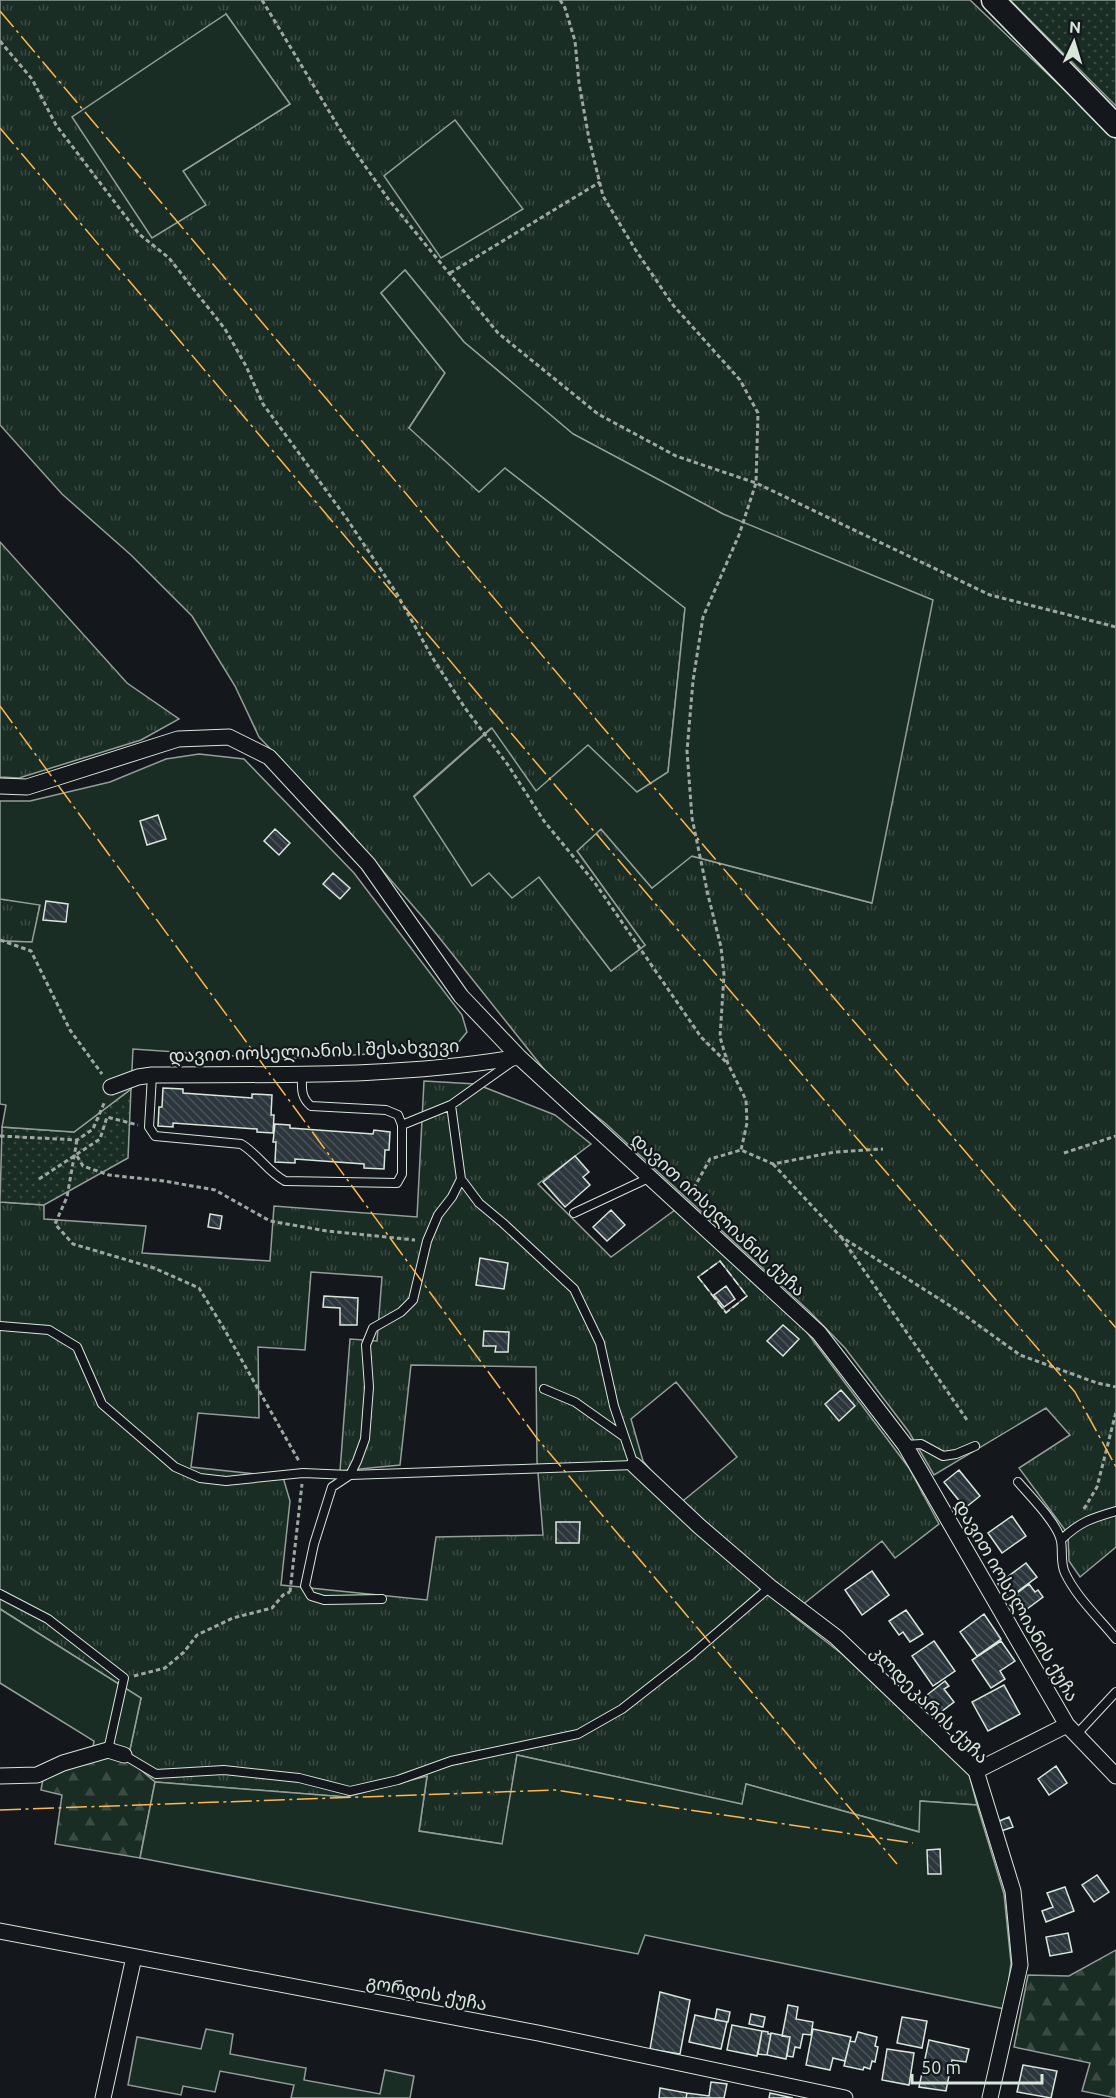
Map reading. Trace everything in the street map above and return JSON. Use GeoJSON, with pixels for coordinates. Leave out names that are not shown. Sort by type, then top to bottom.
{"type":"FeatureCollection","features":[{"type":"Feature","properties":{"kind":"main road"},"geometry":{"type":"LineString","coordinates":[[993,0],[1116,126]]}},
{"type":"Feature","properties":{"kind":"street","name":"დავით იოსელიანის ქუჩა"},"geometry":{"type":"LineString","coordinates":[[0,786],[27,787],[178,739],[229,737],[269,757],[368,864],[461,996],[519,1057],[819,1333],[905,1445],[1071,1730],[1116,1776]]}},
{"type":"Feature","properties":{"kind":"street","name":"დავით იოსელიანის I შესახვევი"},"geometry":{"type":"LineString","coordinates":[[111,1087],[138,1077],[152,1075],[302,1074],[436,1068],[519,1057]]}},
{"type":"Feature","properties":{"kind":"street","name":"კლდეკარის ქუჩა"},"geometry":{"type":"LineString","coordinates":[[634,1465],[699,1526],[770,1587],[836,1637],[976,1771],[1013,1891],[1020,1965],[990,2098]]}},
{"type":"Feature","properties":{"kind":"street"},"geometry":{"type":"LineString","coordinates":[[976,1771],[1071,1730]]}},
{"type":"Feature","properties":{"kind":"street"},"geometry":{"type":"LineString","coordinates":[[0,1776],[37,1775],[63,1763],[108,1750],[124,1755]]}},
{"type":"Feature","properties":{"kind":"street","name":"გორდის ქუჩა"},"geometry":{"type":"LineString","coordinates":[[0,1931],[538,2033],[845,2098]]}},
{"type":"Feature","properties":{"kind":"street"},"geometry":{"type":"LineString","coordinates":[[103,2098],[134,1957]]}},
{"type":"Feature","properties":{"kind":"lane"},"geometry":{"type":"LineString","coordinates":[[402,1125],[451,1105],[519,1057]]}},
{"type":"Feature","properties":{"kind":"lane"},"geometry":{"type":"LineString","coordinates":[[152,1075],[149,1127],[155,1136],[241,1143],[275,1175],[285,1181],[396,1183],[402,1174],[402,1125],[398,1115],[386,1110],[311,1106],[304,1101],[302,1095],[302,1074]]}},
{"type":"Feature","properties":{"kind":"lane"},"geometry":{"type":"LineString","coordinates":[[0,1326],[49,1330],[77,1347],[102,1404],[175,1467],[200,1478],[226,1481],[303,1473],[350,1475],[634,1465],[623,1436],[600,1343],[574,1288],[478,1203],[462,1179],[451,1105]]}},
{"type":"Feature","properties":{"kind":"lane"},"geometry":{"type":"LineString","coordinates":[[574,1213],[651,1177]]}},
{"type":"Feature","properties":{"kind":"lane"},"geometry":{"type":"LineString","coordinates":[[382,1599],[324,1600],[310,1596],[305,1586],[314,1544],[332,1487],[350,1475],[365,1440],[369,1387],[366,1345],[373,1328],[401,1312],[413,1300],[426,1241],[438,1215],[462,1179]]}},
{"type":"Feature","properties":{"kind":"lane"},"geometry":{"type":"LineString","coordinates":[[544,1389],[575,1402],[623,1436]]}},
{"type":"Feature","properties":{"kind":"lane"},"geometry":{"type":"LineString","coordinates":[[905,1445],[921,1444],[943,1456],[956,1454],[975,1446]]}},
{"type":"Feature","properties":{"kind":"lane"},"geometry":{"type":"LineString","coordinates":[[1018,1482],[1048,1517],[1061,1540],[1061,1558],[1065,1572],[1077,1592],[1116,1639]]}},
{"type":"Feature","properties":{"kind":"lane"},"geometry":{"type":"LineString","coordinates":[[1061,1540],[1076,1526],[1091,1518],[1116,1511]]}},
{"type":"Feature","properties":{"kind":"lane"},"geometry":{"type":"LineString","coordinates":[[124,1755],[156,1774],[224,1770],[299,1778],[350,1791],[398,1780],[451,1761],[578,1734],[622,1708],[690,1655],[770,1587]]}},
{"type":"Feature","properties":{"kind":"lane"},"geometry":{"type":"LineString","coordinates":[[0,1594],[48,1619],[124,1678],[108,1750]]}},
{"type":"Feature","properties":{"kind":"lane"},"geometry":{"type":"LineString","coordinates":[[1071,1730],[1116,1692]]}},
{"type":"Feature","properties":{"kind":"path"},"geometry":{"type":"LineString","coordinates":[[262,0],[344,136],[389,200],[498,333],[597,414],[676,456],[756,483],[990,595],[1116,627]]}},
{"type":"Feature","properties":{"kind":"path"},"geometry":{"type":"LineString","coordinates":[[560,0],[565,8],[575,41],[587,128],[603,196],[673,305],[740,380],[758,413],[756,483],[739,535],[703,617],[693,681],[687,751],[692,818],[721,947],[724,975],[720,1037],[728,1064],[746,1100],[747,1123],[741,1150]]}},
{"type":"Feature","properties":{"kind":"path"},"geometry":{"type":"LineString","coordinates":[[0,41],[32,79],[56,124],[139,234],[169,258],[225,329],[246,366],[263,404],[347,519],[397,594],[432,657],[465,708],[508,765],[544,821],[595,883],[701,1036],[728,1064]]}},
{"type":"Feature","properties":{"kind":"path"},"geometry":{"type":"LineString","coordinates":[[450,273],[600,182]]}},
{"type":"Feature","properties":{"kind":"path"},"geometry":{"type":"LineString","coordinates":[[0,940],[31,951],[70,1030],[111,1087],[93,1129],[77,1140],[0,1136]]}},
{"type":"Feature","properties":{"kind":"path"},"geometry":{"type":"LineString","coordinates":[[39,1179],[100,1139],[107,1116],[149,1127]]}},
{"type":"Feature","properties":{"kind":"path"},"geometry":{"type":"LineString","coordinates":[[1064,1153],[1116,1136]]}},
{"type":"Feature","properties":{"kind":"path"},"geometry":{"type":"LineString","coordinates":[[77,1140],[67,1197],[55,1224],[73,1244],[154,1269],[199,1288],[300,1462],[303,1473],[290,1592]]}},
{"type":"Feature","properties":{"kind":"path"},"geometry":{"type":"LineString","coordinates":[[773,1164],[835,1152],[883,1149]]}},
{"type":"Feature","properties":{"kind":"path"},"geometry":{"type":"LineString","coordinates":[[684,1207],[710,1159],[741,1150],[773,1164],[840,1236],[967,1420]]}},
{"type":"Feature","properties":{"kind":"path"},"geometry":{"type":"LineString","coordinates":[[76,1154],[83,1166],[109,1175],[215,1190],[270,1221],[327,1231],[426,1241]]}},
{"type":"Feature","properties":{"kind":"path"},"geometry":{"type":"LineString","coordinates":[[840,1236],[963,1314],[1020,1355],[1097,1383],[1116,1387]]}},
{"type":"Feature","properties":{"kind":"path"},"geometry":{"type":"LineString","coordinates":[[1076,1526],[1098,1487],[1116,1412]]}},
{"type":"Feature","properties":{"kind":"path"},"geometry":{"type":"LineString","coordinates":[[124,1678],[165,1668],[184,1652],[197,1635],[233,1618],[272,1608],[283,1595],[305,1586]]}},
{"type":"Feature","properties":{"kind":"green space"},"geometry":{"type":"Polygon","coordinates":[[[0,0],[970,0],[1116,139],[1116,1547],[1080,1577],[1069,1561],[1068,1534],[1019,1468],[1070,1435],[1046,1408],[934,1475],[909,1432],[845,1348],[809,1311],[605,1123],[563,1090],[543,1068],[426,921],[341,822],[259,737],[235,686],[192,616],[131,555],[62,494],[0,425],[0,0]],[[226,14],[183,171],[290,104],[226,14]],[[405,270],[381,293],[445,373],[409,428],[505,468],[685,608],[668,772],[637,793],[536,792],[491,728],[414,796],[472,885],[489,873],[539,877],[611,971],[645,945],[577,851],[601,829],[652,888],[691,856],[871,903],[723,514],[573,434],[464,342],[405,270]]]}},
{"type":"Feature","properties":{"kind":"green space"},"geometry":{"type":"Polygon","coordinates":[[[1010,0],[1116,0],[1116,106],[1010,0]]]}},
{"type":"Feature","properties":{"kind":"green space"},"geometry":{"type":"Polygon","coordinates":[[[226,14],[290,104],[183,171],[206,205],[152,238],[72,117],[226,14]]]}},
{"type":"Feature","properties":{"kind":"green space"},"geometry":{"type":"Polygon","coordinates":[[[455,120],[523,209],[441,258],[384,176],[455,120]]]}},
{"type":"Feature","properties":{"kind":"green space"},"geometry":{"type":"Polygon","coordinates":[[[405,270],[464,342],[573,434],[723,514],[933,600],[872,903],[692,856],[652,888],[601,829],[577,851],[645,945],[611,971],[539,877],[512,898],[489,873],[472,886],[414,797],[492,728],[536,791],[588,745],[637,792],[668,772],[685,608],[505,468],[479,492],[409,428],[445,373],[381,293],[405,270]]]}},
{"type":"Feature","properties":{"kind":"green space"},"geometry":{"type":"Polygon","coordinates":[[[0,542],[127,683],[179,719],[141,740],[19,778],[0,777],[0,542]]]}},
{"type":"Feature","properties":{"kind":"green space"},"geometry":{"type":"Polygon","coordinates":[[[199,754],[244,759],[354,873],[462,1015],[467,1032],[457,1044],[425,1051],[279,1059],[133,1049],[131,1089],[74,1132],[2,1127],[6,1105],[0,1104],[0,941],[32,942],[40,905],[0,899],[0,801],[30,801],[110,782],[166,759],[199,754]]]}},
{"type":"Feature","properties":{"kind":"green space"},"geometry":{"type":"Polygon","coordinates":[[[0,899],[40,904],[33,942],[0,941],[0,899]]]}},
{"type":"Feature","properties":{"kind":"green space"},"geometry":{"type":"Polygon","coordinates":[[[424,1081],[476,1084],[555,1115],[591,1144],[538,1184],[611,1257],[675,1210],[806,1331],[909,1468],[939,1524],[895,1558],[882,1541],[791,1614],[842,1654],[969,1774],[977,1805],[921,1801],[920,1832],[746,1784],[743,1805],[517,1755],[503,1844],[419,1831],[427,1777],[346,1797],[155,1782],[128,1759],[141,1698],[0,1609],[0,1202],[44,1205],[44,1219],[146,1226],[142,1253],[270,1261],[274,1206],[417,1217],[424,1081]],[[720,1261],[698,1277],[726,1312],[747,1296],[720,1261]],[[311,1272],[305,1350],[258,1347],[259,1418],[198,1413],[191,1467],[283,1477],[290,1501],[281,1585],[427,1600],[436,1537],[543,1535],[537,1461],[536,1367],[411,1365],[400,1465],[340,1471],[350,1339],[377,1341],[382,1277],[311,1272]],[[676,1382],[631,1419],[643,1461],[679,1504],[737,1457],[676,1382]]]}},
{"type":"Feature","properties":{"kind":"green space"},"geometry":{"type":"Polygon","coordinates":[[[131,1089],[128,1158],[44,1205],[0,1202],[2,1127],[74,1132],[131,1089]]]}},
{"type":"Feature","properties":{"kind":"green space"},"geometry":{"type":"Polygon","coordinates":[[[0,1609],[141,1698],[128,1759],[99,1756],[91,1758],[94,1741],[0,1683],[0,1609]]]}},
{"type":"Feature","properties":{"kind":"green space"},"geometry":{"type":"Polygon","coordinates":[[[517,1755],[742,1804],[746,1784],[919,1832],[920,1801],[977,1805],[1004,1894],[1011,1963],[1005,2009],[645,1935],[638,1954],[140,1858],[155,1782],[346,1797],[427,1776],[419,1831],[502,1844],[517,1755]]]}},
{"type":"Feature","properties":{"kind":"green space"},"geometry":{"type":"Polygon","coordinates":[[[99,1756],[128,1759],[155,1782],[140,1858],[55,1844],[62,1795],[41,1790],[43,1779],[99,1756]]]}},
{"type":"Feature","properties":{"kind":"green space"},"geometry":{"type":"Polygon","coordinates":[[[1116,1950],[1116,2098],[1082,2091],[1090,2063],[1014,2047],[1028,1975],[1069,1976],[1116,1950]]]}},
{"type":"Feature","properties":{"kind":"green space"},"geometry":{"type":"Polygon","coordinates":[[[206,2029],[233,2034],[230,2054],[306,2068],[304,2080],[380,2094],[385,2070],[414,2076],[410,2098],[291,2098],[294,2085],[220,2071],[215,2092],[183,2086],[181,2095],[128,2085],[137,2037],[201,2049],[206,2029]]]}},
{"type":"Feature","properties":{"kind":"building"},"geometry":{"type":"Polygon","coordinates":[[[158,815],[166,839],[147,845],[140,821],[158,815]]]}},
{"type":"Feature","properties":{"kind":"building"},"geometry":{"type":"Polygon","coordinates":[[[275,829],[290,843],[279,855],[264,841],[275,829]]]}},
{"type":"Feature","properties":{"kind":"building"},"geometry":{"type":"Polygon","coordinates":[[[333,873],[350,888],[340,899],[323,884],[333,873]]]}},
{"type":"Feature","properties":{"kind":"building"},"geometry":{"type":"Polygon","coordinates":[[[46,901],[68,904],[66,922],[43,920],[46,901]]]}},
{"type":"Feature","properties":{"kind":"building"},"geometry":{"type":"Polygon","coordinates":[[[163,1088],[183,1089],[183,1093],[252,1098],[252,1094],[272,1095],[273,1133],[257,1132],[257,1129],[173,1123],[173,1127],[158,1126],[163,1088]]]}},
{"type":"Feature","properties":{"kind":"building"},"geometry":{"type":"Polygon","coordinates":[[[275,1124],[290,1125],[290,1128],[373,1134],[374,1130],[390,1132],[389,1150],[385,1150],[384,1169],[364,1168],[364,1164],[295,1159],[295,1163],[275,1162],[276,1142],[273,1142],[275,1124]]]}},
{"type":"Feature","properties":{"kind":"building"},"geometry":{"type":"Polygon","coordinates":[[[575,1156],[589,1172],[583,1177],[590,1185],[565,1207],[543,1182],[575,1156]]]}},
{"type":"Feature","properties":{"kind":"building"},"geometry":{"type":"Polygon","coordinates":[[[611,1210],[625,1225],[607,1241],[593,1227],[611,1210]]]}},
{"type":"Feature","properties":{"kind":"building"},"geometry":{"type":"Polygon","coordinates":[[[210,1214],[222,1216],[220,1229],[208,1227],[210,1214]]]}},
{"type":"Feature","properties":{"kind":"building"},"geometry":{"type":"Polygon","coordinates":[[[480,1258],[508,1263],[504,1289],[476,1285],[480,1258]]]}},
{"type":"Feature","properties":{"kind":"building"},"geometry":{"type":"Polygon","coordinates":[[[726,1286],[735,1299],[724,1307],[714,1295],[726,1286]]]}},
{"type":"Feature","properties":{"kind":"building"},"geometry":{"type":"Polygon","coordinates":[[[324,1296],[358,1298],[357,1325],[340,1325],[340,1308],[323,1307],[324,1296]]]}},
{"type":"Feature","properties":{"kind":"building"},"geometry":{"type":"Polygon","coordinates":[[[783,1325],[799,1339],[783,1356],[767,1341],[783,1325]]]}},
{"type":"Feature","properties":{"kind":"building"},"geometry":{"type":"Polygon","coordinates":[[[484,1331],[509,1332],[508,1352],[495,1352],[496,1346],[483,1346],[484,1331]]]}},
{"type":"Feature","properties":{"kind":"building"},"geometry":{"type":"Polygon","coordinates":[[[841,1390],[855,1406],[839,1421],[825,1404],[841,1390]]]}},
{"type":"Feature","properties":{"kind":"building"},"geometry":{"type":"Polygon","coordinates":[[[959,1470],[980,1496],[965,1508],[944,1482],[959,1470]]]}},
{"type":"Feature","properties":{"kind":"building"},"geometry":{"type":"Polygon","coordinates":[[[1012,1516],[1026,1536],[1002,1553],[988,1533],[1012,1516]]]}},
{"type":"Feature","properties":{"kind":"building"},"geometry":{"type":"Polygon","coordinates":[[[556,1522],[580,1522],[579,1543],[556,1543],[556,1522]]]}},
{"type":"Feature","properties":{"kind":"building"},"geometry":{"type":"Polygon","coordinates":[[[1026,1563],[1037,1577],[1009,1598],[998,1584],[1026,1563]]]}},
{"type":"Feature","properties":{"kind":"building"},"geometry":{"type":"Polygon","coordinates":[[[872,1571],[889,1595],[862,1615],[845,1590],[872,1571]]]}},
{"type":"Feature","properties":{"kind":"building"},"geometry":{"type":"Polygon","coordinates":[[[1029,1584],[1043,1597],[1027,1609],[1016,1594],[1029,1584]]]}},
{"type":"Feature","properties":{"kind":"building"},"geometry":{"type":"Polygon","coordinates":[[[906,1610],[923,1634],[910,1642],[903,1632],[899,1635],[889,1621],[906,1610]]]}},
{"type":"Feature","properties":{"kind":"building"},"geometry":{"type":"Polygon","coordinates":[[[984,1614],[1001,1639],[977,1656],[960,1632],[984,1614]]]}},
{"type":"Feature","properties":{"kind":"building"},"geometry":{"type":"Polygon","coordinates":[[[934,1641],[955,1671],[933,1686],[912,1656],[934,1641]]]}},
{"type":"Feature","properties":{"kind":"building"},"geometry":{"type":"Polygon","coordinates":[[[1001,1641],[1015,1661],[1000,1671],[1005,1679],[991,1688],[972,1660],[1001,1641]]]}},
{"type":"Feature","properties":{"kind":"building"},"geometry":{"type":"Polygon","coordinates":[[[945,1681],[949,1686],[944,1689],[954,1702],[937,1715],[923,1698],[945,1681]]]}},
{"type":"Feature","properties":{"kind":"building"},"geometry":{"type":"Polygon","coordinates":[[[1004,1685],[1020,1714],[988,1731],[972,1702],[1004,1685]]]}},
{"type":"Feature","properties":{"kind":"building"},"geometry":{"type":"Polygon","coordinates":[[[1056,1766],[1067,1783],[1049,1795],[1038,1779],[1056,1766]]]}},
{"type":"Feature","properties":{"kind":"building"},"geometry":{"type":"Polygon","coordinates":[[[1009,1817],[1013,1827],[1001,1831],[997,1822],[1009,1817]]]}},
{"type":"Feature","properties":{"kind":"building"},"geometry":{"type":"Polygon","coordinates":[[[940,1849],[941,1874],[928,1874],[927,1850],[940,1849]]]}},
{"type":"Feature","properties":{"kind":"building"},"geometry":{"type":"Polygon","coordinates":[[[1097,1875],[1109,1892],[1094,1902],[1082,1885],[1097,1875]]]}},
{"type":"Feature","properties":{"kind":"building"},"geometry":{"type":"Polygon","coordinates":[[[1065,1887],[1074,1911],[1046,1922],[1042,1911],[1053,1907],[1047,1893],[1065,1887]]]}},
{"type":"Feature","properties":{"kind":"building"},"geometry":{"type":"Polygon","coordinates":[[[1068,1933],[1072,1952],[1050,1956],[1046,1937],[1068,1933]]]}},
{"type":"Feature","properties":{"kind":"building"},"geometry":{"type":"Polygon","coordinates":[[[660,1992],[690,2000],[680,2054],[650,2049],[660,1992]]]}},
{"type":"Feature","properties":{"kind":"building"},"geometry":{"type":"Polygon","coordinates":[[[788,2005],[798,2007],[796,2019],[813,2022],[811,2035],[803,2034],[800,2048],[795,2047],[793,2057],[787,2056],[790,2037],[782,2036],[788,2005]]]}},
{"type":"Feature","properties":{"kind":"building"},"geometry":{"type":"Polygon","coordinates":[[[717,2009],[730,2012],[728,2022],[715,2020],[717,2009]]]}},
{"type":"Feature","properties":{"kind":"building"},"geometry":{"type":"Polygon","coordinates":[[[751,2014],[765,2017],[763,2027],[749,2024],[751,2014]]]}},
{"type":"Feature","properties":{"kind":"building"},"geometry":{"type":"Polygon","coordinates":[[[695,2015],[727,2022],[721,2049],[689,2042],[695,2015]]]}},
{"type":"Feature","properties":{"kind":"building"},"geometry":{"type":"Polygon","coordinates":[[[902,2017],[927,2021],[922,2048],[897,2043],[902,2017]]]}},
{"type":"Feature","properties":{"kind":"building"},"geometry":{"type":"Polygon","coordinates":[[[732,2025],[762,2031],[757,2056],[727,2050],[732,2025]]]}},
{"type":"Feature","properties":{"kind":"building"},"geometry":{"type":"Polygon","coordinates":[[[813,2029],[851,2037],[845,2061],[833,2058],[830,2070],[806,2065],[813,2029]]]}},
{"type":"Feature","properties":{"kind":"building"},"geometry":{"type":"Polygon","coordinates":[[[762,2031],[771,2034],[767,2055],[758,2054],[762,2031]]]}},
{"type":"Feature","properties":{"kind":"building"},"geometry":{"type":"Polygon","coordinates":[[[858,2032],[877,2037],[875,2062],[872,2061],[870,2069],[844,2066],[850,2041],[855,2042],[858,2032]]]}},
{"type":"Feature","properties":{"kind":"building"},"geometry":{"type":"Polygon","coordinates":[[[771,2033],[790,2037],[786,2059],[767,2055],[771,2033]]]}},
{"type":"Feature","properties":{"kind":"building"},"geometry":{"type":"Polygon","coordinates":[[[929,2040],[969,2049],[966,2062],[952,2060],[946,2091],[919,2087],[929,2040]]]}},
{"type":"Feature","properties":{"kind":"building"},"geometry":{"type":"Polygon","coordinates":[[[887,2049],[914,2053],[909,2085],[882,2080],[887,2049]]]}},
{"type":"Feature","properties":{"kind":"building"},"geometry":{"type":"Polygon","coordinates":[[[1023,2065],[1057,2071],[1051,2098],[1017,2092],[1023,2065]]]}},
{"type":"Feature","properties":{"kind":"building"},"geometry":{"type":"Polygon","coordinates":[[[711,2082],[727,2084],[724,2098],[686,2098],[687,2093],[709,2096],[711,2082]]]}},
{"type":"Feature","properties":{"kind":"building"},"geometry":{"type":"Polygon","coordinates":[[[660,2088],[687,2093],[686,2098],[659,2098],[660,2088]]]}},
{"type":"Feature","properties":{"kind":"building"},"geometry":{"type":"Polygon","coordinates":[[[770,2093],[793,2098],[769,2098],[770,2093]]]}},
{"type":"Feature","properties":{"kind":"fence"},"geometry":{"type":"LineString","coordinates":[[720,1261],[747,1296],[726,1313],[698,1277],[720,1261]]}},
{"type":"Feature","properties":{"kind":"power"},"geometry":{"type":"LineString","coordinates":[[0,11],[599,723],[1116,1328]]}},
{"type":"Feature","properties":{"kind":"power"},"geometry":{"type":"LineString","coordinates":[[0,128],[653,901],[1075,1392],[1116,1467]]}},
{"type":"Feature","properties":{"kind":"power"},"geometry":{"type":"LineString","coordinates":[[0,706],[536,1437],[897,1864]]}},
{"type":"Feature","properties":{"kind":"power"},"geometry":{"type":"LineString","coordinates":[[0,1810],[555,1790],[913,1843]]}}]}
